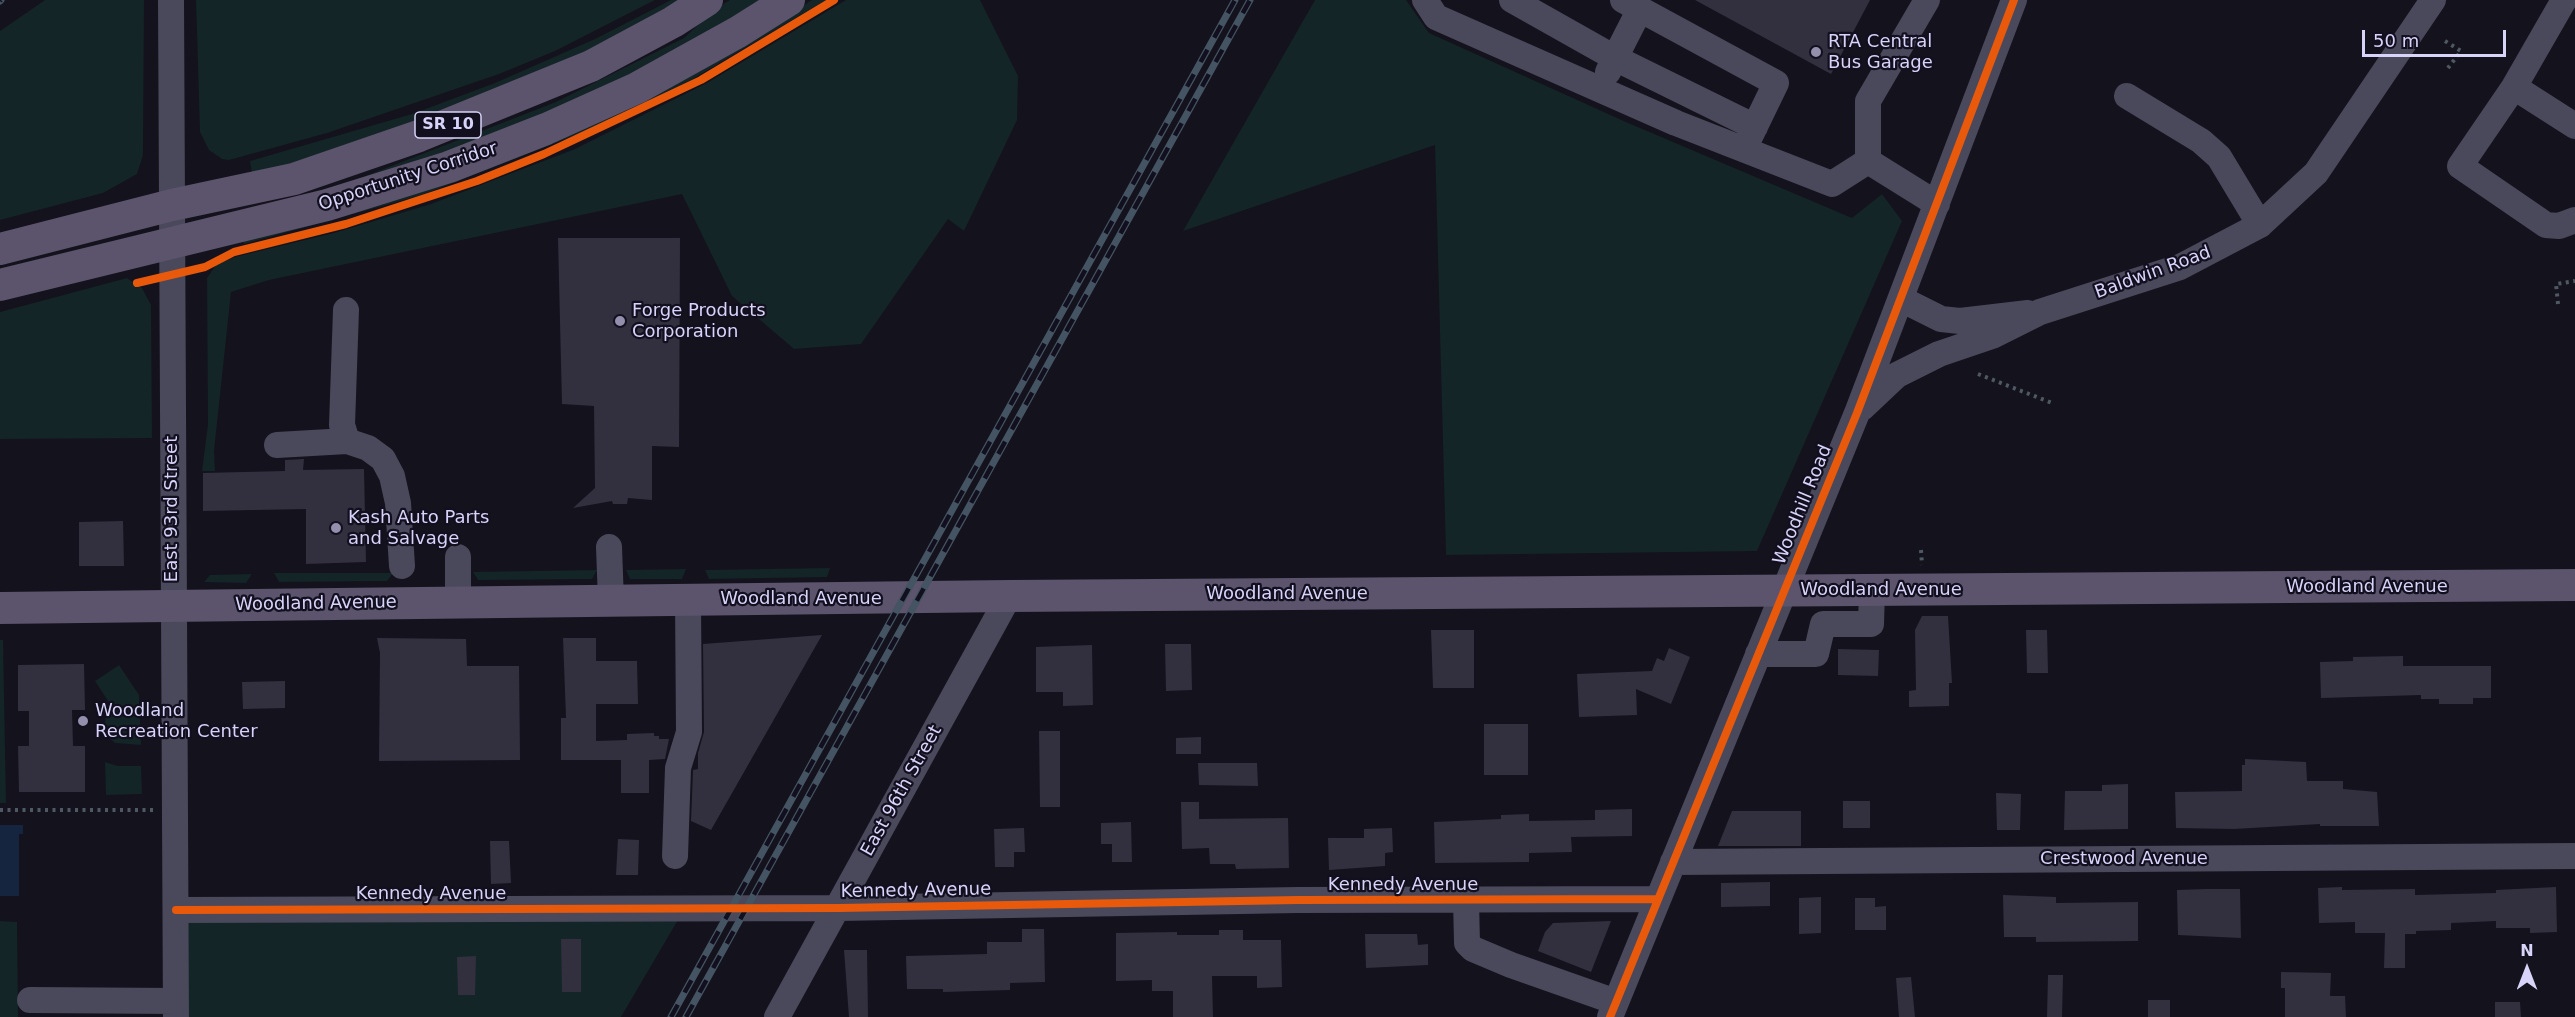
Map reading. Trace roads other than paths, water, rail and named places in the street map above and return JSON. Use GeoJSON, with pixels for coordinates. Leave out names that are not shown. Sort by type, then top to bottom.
{"type":"FeatureCollection","features":[{"type":"Feature","properties":{"kind":"main road","name":"Opportunity Corridor"},"geometry":{"type":"LineString","coordinates":[[0,249],[172,205],[294,179],[456,122],[591,66],[707,0]]}},
{"type":"Feature","properties":{"kind":"main road","name":"Opportunity Corridor"},"geometry":{"type":"LineString","coordinates":[[0,285],[359,197],[515,142],[659,76],[789,0]]}},
{"type":"Feature","properties":{"kind":"main road","name":"Woodland Avenue"},"geometry":{"type":"LineString","coordinates":[[0,608],[1009,596],[2575,585]]}},
{"type":"Feature","properties":{"kind":"street","name":"East 93rd Street"},"geometry":{"type":"LineString","coordinates":[[171,0],[172,606],[176,1009]]}},
{"type":"Feature","properties":{"kind":"street"},"geometry":{"type":"LineString","coordinates":[[1425,0],[1436,17],[1599,89],[1750,138]]}},
{"type":"Feature","properties":{"kind":"street"},"geometry":{"type":"LineString","coordinates":[[1512,0],[1832,184],[1868,161]]}},
{"type":"Feature","properties":{"kind":"street"},"geometry":{"type":"LineString","coordinates":[[1868,161],[1868,101],[1927,0]]}},
{"type":"Feature","properties":{"kind":"street","name":"Woodhill Road"},"geometry":{"type":"LineString","coordinates":[[1613,1009],[1857,413],[2014,0]]}},
{"type":"Feature","properties":{"kind":"street","name":"Baldwin Road"},"geometry":{"type":"LineString","coordinates":[[1857,413],[1897,375],[1939,354],[1992,336],[2040,312],[2180,267],[2260,225],[2316,173],[2433,0]]}},
{"type":"Feature","properties":{"kind":"street"},"geometry":{"type":"LineString","coordinates":[[2564,0],[2514,87],[2460,166],[2546,225],[2559,226],[2575,220]]}},
{"type":"Feature","properties":{"kind":"street"},"geometry":{"type":"LineString","coordinates":[[1599,89],[1615,58],[1632,5],[1776,83],[1750,138]]}},
{"type":"Feature","properties":{"kind":"street"},"geometry":{"type":"LineString","coordinates":[[2514,87],[2575,126]]}},
{"type":"Feature","properties":{"kind":"street"},"geometry":{"type":"LineString","coordinates":[[2127,96],[2201,141],[2219,157],[2260,225]]}},
{"type":"Feature","properties":{"kind":"street"},"geometry":{"type":"LineString","coordinates":[[1868,161],[1937,204]]}},
{"type":"Feature","properties":{"kind":"street"},"geometry":{"type":"LineString","coordinates":[[1901,299],[1925,314],[1950,320],[2040,312]]}},
{"type":"Feature","properties":{"kind":"street"},"geometry":{"type":"LineString","coordinates":[[346,310],[342,425],[348,441]]}},
{"type":"Feature","properties":{"kind":"street"},"geometry":{"type":"LineString","coordinates":[[277,445],[348,441],[376,454],[392,476],[398,503],[402,566]]}},
{"type":"Feature","properties":{"kind":"street"},"geometry":{"type":"LineString","coordinates":[[609,547],[611,601]]}},
{"type":"Feature","properties":{"kind":"street"},"geometry":{"type":"LineString","coordinates":[[458,557],[458,602]]}},
{"type":"Feature","properties":{"kind":"street"},"geometry":{"type":"LineString","coordinates":[[1758,654],[1816,654],[1823,624],[1871,624],[1872,590]]}},
{"type":"Feature","properties":{"kind":"street","name":"East 96th Street"},"geometry":{"type":"LineString","coordinates":[[777,1017],[1009,596]]}},
{"type":"Feature","properties":{"kind":"street"},"geometry":{"type":"LineString","coordinates":[[675,856],[678,768],[689,732],[688,600]]}},
{"type":"Feature","properties":{"kind":"street","name":"Crestwood Avenue"},"geometry":{"type":"LineString","coordinates":[[1673,862],[2575,856]]}},
{"type":"Feature","properties":{"kind":"street","name":"Kennedy Avenue"},"geometry":{"type":"LineString","coordinates":[[176,910],[839,908],[1658,899]]}},
{"type":"Feature","properties":{"kind":"street"},"geometry":{"type":"LineString","coordinates":[[1466,900],[1467,943],[1473,949],[1613,1009]]}},
{"type":"Feature","properties":{"kind":"street"},"geometry":{"type":"LineString","coordinates":[[30,1000],[176,1009]]}},
{"type":"Feature","properties":{"kind":"water"},"geometry":{"type":"Polygon","coordinates":[[[0,825],[23,825],[23,834],[19,834],[19,896],[0,896],[0,825]]]}},
{"type":"Feature","properties":{"kind":"railway"},"geometry":{"type":"LineString","coordinates":[[671,1017],[1235,0]]}},
{"type":"Feature","properties":{"kind":"railway"},"geometry":{"type":"LineString","coordinates":[[686,1017],[1250,0]]}},
{"type":"Feature","properties":{"kind":"place","name":"RTA Central Bus Garage"},"geometry":{"type":"Point","coordinates":[1816,52]}},
{"type":"Feature","properties":{"kind":"place","name":"Forge Products Corporation"},"geometry":{"type":"Point","coordinates":[620,321]}},
{"type":"Feature","properties":{"kind":"place","name":"Kash Auto Parts and Salvage"},"geometry":{"type":"Point","coordinates":[336,528]}},
{"type":"Feature","properties":{"kind":"place","name":"Woodland Recreation Center"},"geometry":{"type":"Point","coordinates":[83,721]}}]}
